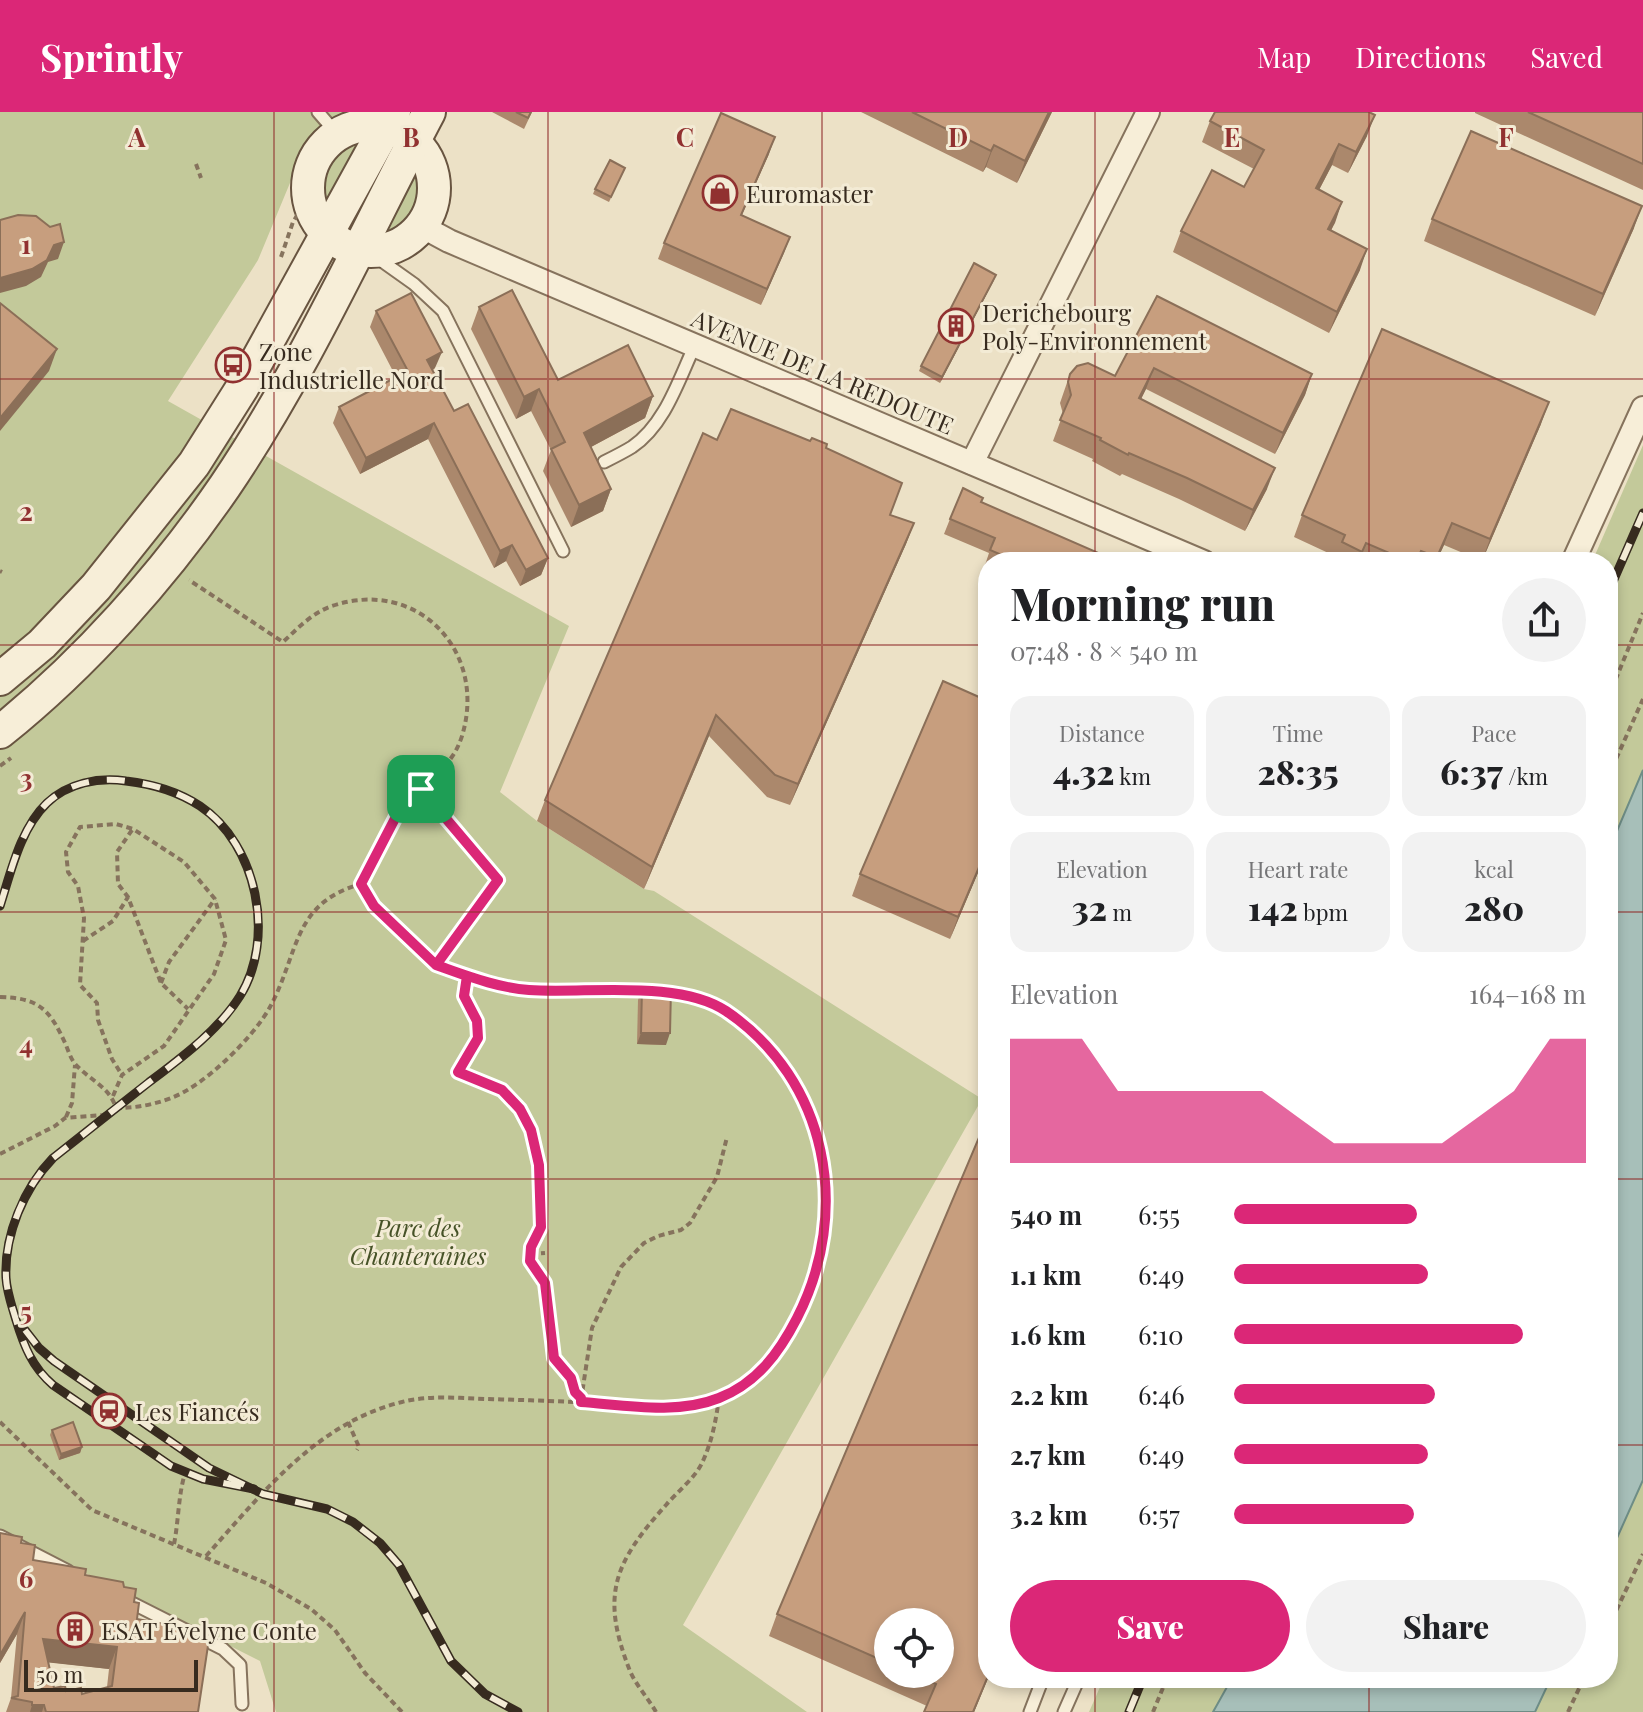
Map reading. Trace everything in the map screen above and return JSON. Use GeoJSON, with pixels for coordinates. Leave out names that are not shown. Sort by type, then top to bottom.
{"type":"FeatureCollection","features":[{"type":"Feature","properties":{"kind":"main road"},"geometry":{"type":"LineString","coordinates":[[0,732],[99,640],[185,542],[226,485],[364,252],[429,112]]}},
{"type":"Feature","properties":{"kind":"main road"},"geometry":{"type":"LineString","coordinates":[[390,119],[425,154],[433,174],[434,195],[423,227],[404,243],[387,250],[364,252],[339,243],[327,234],[315,219],[307,188],[328,123],[353,127],[390,119]]}},
{"type":"Feature","properties":{"kind":"main road"},"geometry":{"type":"LineString","coordinates":[[0,679],[42,644],[96,587],[194,464],[242,388],[390,119]]}},
{"type":"Feature","properties":{"kind":"street"},"geometry":{"type":"LineString","coordinates":[[972,463],[1148,112]]}},
{"type":"Feature","properties":{"kind":"street","name":"AVENUE DE LA REDOUTE"},"geometry":{"type":"LineString","coordinates":[[423,227],[449,241],[1181,552]]}},
{"type":"Feature","properties":{"kind":"street"},"geometry":{"type":"LineString","coordinates":[[1578,552],[1643,408]]}},
{"type":"Feature","properties":{"kind":"lane"},"geometry":{"type":"LineString","coordinates":[[364,252],[414,284],[443,311],[563,551]]}},
{"type":"Feature","properties":{"kind":"lane"},"geometry":{"type":"LineString","coordinates":[[604,462],[646,435],[667,404],[695,344]]}},
{"type":"Feature","properties":{"kind":"lane"},"geometry":{"type":"LineString","coordinates":[[0,1536],[74,1573]]}},
{"type":"Feature","properties":{"kind":"lane"},"geometry":{"type":"LineString","coordinates":[[116,1595],[223,1649],[240,1665],[242,1704]]}},
{"type":"Feature","properties":{"kind":"lane"},"geometry":{"type":"LineString","coordinates":[[1030,1712],[1039,1688]]}},
{"type":"Feature","properties":{"kind":"lane"},"geometry":{"type":"LineString","coordinates":[[1064,1712],[1075,1688]]}},
{"type":"Feature","properties":{"kind":"path"},"geometry":{"type":"LineString","coordinates":[[196,164],[201,178]]}},
{"type":"Feature","properties":{"kind":"path"},"geometry":{"type":"LineString","coordinates":[[280,261],[293,222],[308,198]]}},
{"type":"Feature","properties":{"kind":"path"},"geometry":{"type":"LineString","coordinates":[[65,1118],[103,1115],[116,1108],[143,1107],[173,1098],[196,1084],[229,1055],[269,1009],[297,937],[315,908],[344,889],[361,884],[402,805],[445,768],[462,735],[468,687],[454,644],[439,626],[400,604],[369,600],[347,602],[315,614],[283,642],[184,577]]}},
{"type":"Feature","properties":{"kind":"path"},"geometry":{"type":"LineString","coordinates":[[1618,674],[1643,613]]}},
{"type":"Feature","properties":{"kind":"path"},"geometry":{"type":"LineString","coordinates":[[1618,755],[1643,699]]}},
{"type":"Feature","properties":{"kind":"path"},"geometry":{"type":"LineString","coordinates":[[421,789],[498,880],[436,965]]}},
{"type":"Feature","properties":{"kind":"path"},"geometry":{"type":"LineString","coordinates":[[113,1096],[122,1075],[164,1046],[214,974],[226,940],[215,899],[184,862],[133,829],[116,824],[80,827],[66,852],[68,872],[78,886],[84,918],[80,985],[97,1003],[98,1020],[112,1059],[122,1075]]}},
{"type":"Feature","properties":{"kind":"path"},"geometry":{"type":"LineString","coordinates":[[133,829],[117,852],[118,884],[128,897],[161,983],[188,1009]]}},
{"type":"Feature","properties":{"kind":"path"},"geometry":{"type":"LineString","coordinates":[[206,1556],[295,1460],[348,1422],[390,1405],[423,1398],[581,1400],[675,1407],[719,1398],[751,1380],[767,1366],[806,1301],[814,1275],[826,1219],[827,1192],[817,1135],[795,1084],[759,1039],[726,1011],[710,1002],[671,993],[526,990],[436,965],[374,906],[361,884]]}},
{"type":"Feature","properties":{"kind":"path"},"geometry":{"type":"LineString","coordinates":[[83,941],[113,921],[128,897]]}},
{"type":"Feature","properties":{"kind":"path"},"geometry":{"type":"LineString","coordinates":[[161,983],[169,962],[215,899]]}},
{"type":"Feature","properties":{"kind":"path"},"geometry":{"type":"LineString","coordinates":[[467,976],[464,996],[477,1021],[478,1038],[458,1072],[502,1090],[520,1109],[531,1130],[539,1165],[541,1227],[531,1247],[530,1261],[545,1283],[554,1358],[571,1378],[581,1400]]}},
{"type":"Feature","properties":{"kind":"path"},"geometry":{"type":"LineString","coordinates":[[0,997],[28,1000],[41,1006],[58,1028],[75,1065],[113,1096],[116,1108]]}},
{"type":"Feature","properties":{"kind":"path"},"geometry":{"type":"LineString","coordinates":[[0,1154],[65,1118],[72,1103],[75,1065]]}},
{"type":"Feature","properties":{"kind":"path"},"geometry":{"type":"LineString","coordinates":[[581,1400],[592,1328],[621,1267],[644,1243],[681,1230],[690,1223],[717,1177],[727,1137]]}},
{"type":"Feature","properties":{"kind":"path"},"geometry":{"type":"LineString","coordinates":[[531,1254],[545,1253]]}},
{"type":"Feature","properties":{"kind":"path"},"geometry":{"type":"LineString","coordinates":[[656,1712],[631,1674],[619,1638],[614,1614],[615,1579],[653,1519],[701,1466],[714,1432],[719,1398]]}},
{"type":"Feature","properties":{"kind":"path"},"geometry":{"type":"LineString","coordinates":[[0,1422],[92,1510],[266,1583],[311,1609],[335,1630],[365,1673],[402,1712]]}},
{"type":"Feature","properties":{"kind":"path"},"geometry":{"type":"LineString","coordinates":[[348,1422],[359,1447],[357,1450]]}},
{"type":"Feature","properties":{"kind":"path"},"geometry":{"type":"LineString","coordinates":[[174,1544],[179,1522],[179,1495],[186,1470]]}},
{"type":"Feature","properties":{"kind":"path"},"geometry":{"type":"LineString","coordinates":[[1618,1607],[1643,1554]]}},
{"type":"Feature","properties":{"kind":"path"},"geometry":{"type":"LineString","coordinates":[[1153,1712],[1163,1688]]}},
{"type":"Feature","properties":{"kind":"path"},"geometry":{"type":"LineString","coordinates":[[1568,1712],[1579,1688]]}},
{"type":"Feature","properties":{"kind":"green space","name":"Parc des Chanteraines"},"geometry":{"type":"Polygon","coordinates":[[[0,112],[348,112],[315,131],[302,154],[258,260],[168,401],[569,626],[500,792],[537,821],[644,889],[654,891],[978,1096],[978,1106],[683,1625],[807,1712],[276,1712],[260,1661],[0,1530],[0,112]]]}},
{"type":"Feature","properties":{"kind":"green space"},"geometry":{"type":"Polygon","coordinates":[[[357,138],[360,141],[327,203],[323,204],[320,183],[326,165],[339,149],[357,138]]]}},
{"type":"Feature","properties":{"kind":"green space"},"geometry":{"type":"Polygon","coordinates":[[[416,169],[419,190],[414,210],[402,226],[383,235],[416,169]]]}},
{"type":"Feature","properties":{"kind":"green space"},"geometry":{"type":"Polygon","coordinates":[[[1643,445],[1643,770],[1618,829],[1618,552],[1596,552],[1643,445]]]}},
{"type":"Feature","properties":{"kind":"green space"},"geometry":{"type":"Polygon","coordinates":[[[1643,1480],[1643,1712],[1535,1712],[1546,1688],[1618,1688],[1618,1536],[1643,1480]]]}},
{"type":"Feature","properties":{"kind":"green space"},"geometry":{"type":"Polygon","coordinates":[[[1100,1688],[1226,1688],[1213,1712],[1089,1712],[1100,1688]]]}},
{"type":"Feature","properties":{"kind":"water"},"geometry":{"type":"Polygon","coordinates":[[[1643,770],[1643,1480],[1618,1536],[1618,829],[1643,770]]]}},
{"type":"Feature","properties":{"kind":"water"},"geometry":{"type":"Polygon","coordinates":[[[1226,1688],[1546,1688],[1535,1712],[1213,1712],[1226,1688]]]}},
{"type":"Feature","properties":{"kind":"building"},"geometry":{"type":"Polygon","coordinates":[[[516,112],[531,112],[528,118],[516,112]]]}},
{"type":"Feature","properties":{"kind":"building"},"geometry":{"type":"Polygon","coordinates":[[[912,112],[1049,112],[1025,161],[994,145],[991,151],[912,112]]]}},
{"type":"Feature","properties":{"kind":"building"},"geometry":{"type":"Polygon","coordinates":[[[1215,112],[1369,112],[1375,115],[1356,152],[1339,144],[1316,188],[1342,202],[1328,229],[1367,249],[1337,312],[1181,231],[1212,170],[1244,187],[1264,150],[1210,121],[1215,112]]]}},
{"type":"Feature","properties":{"kind":"building"},"geometry":{"type":"Polygon","coordinates":[[[1528,112],[1643,112],[1643,164],[1528,112]]]}},
{"type":"Feature","properties":{"kind":"building","name":"Euromaster"},"geometry":{"type":"Polygon","coordinates":[[[721,113],[775,137],[741,215],[790,237],[767,289],[664,243],[721,113]]]}},
{"type":"Feature","properties":{"kind":"building"},"geometry":{"type":"Polygon","coordinates":[[[1471,131],[1642,206],[1603,294],[1432,219],[1471,131]]]}},
{"type":"Feature","properties":{"kind":"building"},"geometry":{"type":"Polygon","coordinates":[[[610,160],[625,168],[611,197],[595,189],[610,160]]]}},
{"type":"Feature","properties":{"kind":"building"},"geometry":{"type":"Polygon","coordinates":[[[18,215],[36,216],[50,227],[60,224],[64,242],[54,245],[47,260],[32,269],[0,278],[0,220],[18,215]]]}},
{"type":"Feature","properties":{"kind":"building","name":"Derichebourg Poly-Environnement"},"geometry":{"type":"Polygon","coordinates":[[[974,263],[996,275],[942,377],[921,366],[974,263]]]}},
{"type":"Feature","properties":{"kind":"building"},"geometry":{"type":"Polygon","coordinates":[[[512,290],[558,380],[628,345],[653,396],[584,433],[611,489],[579,505],[551,449],[565,442],[539,389],[524,397],[479,307],[512,290]]]}},
{"type":"Feature","properties":{"kind":"building"},"geometry":{"type":"Polygon","coordinates":[[[411,293],[442,352],[427,360],[454,411],[468,404],[548,558],[526,570],[512,545],[500,551],[434,423],[366,458],[339,407],[408,371],[376,311],[411,293]]]}},
{"type":"Feature","properties":{"kind":"building"},"geometry":{"type":"Polygon","coordinates":[[[1157,296],[1312,374],[1283,433],[1154,368],[1139,398],[1275,468],[1253,510],[1187,478],[1128,455],[1101,438],[1060,420],[1071,395],[1070,374],[1077,366],[1088,363],[1115,376],[1157,296]]]}},
{"type":"Feature","properties":{"kind":"building"},"geometry":{"type":"Polygon","coordinates":[[[0,303],[57,349],[0,418],[0,303]]]}},
{"type":"Feature","properties":{"kind":"building"},"geometry":{"type":"Polygon","coordinates":[[[1382,329],[1549,402],[1490,539],[1452,523],[1439,552],[1387,552],[1366,543],[1362,552],[1342,542],[1345,535],[1302,515],[1382,329]]]}},
{"type":"Feature","properties":{"kind":"building"},"geometry":{"type":"Polygon","coordinates":[[[731,409],[810,441],[812,438],[827,444],[826,448],[902,483],[890,515],[914,523],[798,784],[775,775],[716,715],[652,867],[545,800],[703,433],[717,440],[731,409]]]}},
{"type":"Feature","properties":{"kind":"building"},"geometry":{"type":"Polygon","coordinates":[[[963,488],[983,498],[981,502],[1096,552],[995,552],[990,550],[995,538],[950,519],[963,488]]]}},
{"type":"Feature","properties":{"kind":"building"},"geometry":{"type":"Polygon","coordinates":[[[943,681],[978,697],[978,870],[958,917],[860,874],[943,681]]]}},
{"type":"Feature","properties":{"kind":"building"},"geometry":{"type":"Polygon","coordinates":[[[642,989],[671,989],[670,1033],[641,1033],[642,989]]]}},
{"type":"Feature","properties":{"kind":"building"},"geometry":{"type":"Polygon","coordinates":[[[978,1140],[978,1688],[983,1688],[973,1712],[924,1712],[934,1688],[954,1688],[954,1608],[874,1608],[874,1657],[777,1614],[978,1140]]]}},
{"type":"Feature","properties":{"kind":"building"},"geometry":{"type":"Polygon","coordinates":[[[73,1422],[82,1447],[61,1454],[52,1430],[73,1422]]]}},
{"type":"Feature","properties":{"kind":"building","name":"ESAT Évelyne Conte"},"geometry":{"type":"Polygon","coordinates":[[[0,1533],[22,1537],[21,1543],[35,1545],[33,1560],[86,1569],[85,1575],[123,1582],[124,1587],[136,1589],[134,1602],[139,1603],[137,1619],[182,1627],[181,1634],[209,1639],[198,1712],[46,1712],[44,1705],[32,1705],[32,1702],[11,1698],[18,1696],[25,1612],[0,1655],[0,1533]],[[43,1639],[54,1688],[65,1686],[66,1691],[81,1688],[82,1694],[112,1686],[117,1647],[43,1639]]]}},
{"type":"Feature","properties":{"kind":"railway"},"geometry":{"type":"LineString","coordinates":[[1618,570],[1643,513]]}},
{"type":"Feature","properties":{"kind":"railway"},"geometry":{"type":"LineString","coordinates":[[0,906],[18,852],[38,813],[55,796],[74,786],[94,781],[146,784],[174,792],[200,806],[220,823],[247,868],[255,894],[257,947],[251,973],[240,996],[221,1021],[198,1043],[53,1158],[43,1170],[25,1198],[12,1229],[6,1278],[26,1347],[39,1371],[53,1385],[171,1466],[203,1479],[254,1489]]}},
{"type":"Feature","properties":{"kind":"railway"},"geometry":{"type":"LineString","coordinates":[[25,1330],[54,1361],[209,1468],[263,1494],[327,1509],[353,1522],[380,1543],[399,1565],[451,1661],[485,1694],[518,1712]]}},
{"type":"Feature","properties":{"kind":"railway"},"geometry":{"type":"LineString","coordinates":[[1129,1712],[1139,1688]]}},
{"type":"Feature","properties":{"kind":"place","name":"Euromaster"},"geometry":{"type":"Point","coordinates":[720,193]}},
{"type":"Feature","properties":{"kind":"place","name":"Derichebourg Poly-Environnement"},"geometry":{"type":"Point","coordinates":[956,326]}},
{"type":"Feature","properties":{"kind":"place","name":"Zone Industrielle Nord"},"geometry":{"type":"Point","coordinates":[233,365]}},
{"type":"Feature","properties":{"kind":"place","name":"Les Fiancés"},"geometry":{"type":"Point","coordinates":[109,1411]}},
{"type":"Feature","properties":{"kind":"place","name":"ESAT Évelyne Conte"},"geometry":{"type":"Point","coordinates":[75,1630]}},
{"type":"Feature","properties":{"kind":"route"},"geometry":{"type":"LineString","coordinates":[[421,789],[402,805],[361,884],[374,906],[436,965],[467,976],[464,996],[477,1021],[478,1038],[458,1072],[502,1090],[520,1109],[531,1130],[539,1165],[541,1227],[531,1247],[530,1261],[545,1283],[554,1358],[571,1378],[581,1402],[675,1407],[719,1398],[751,1380],[767,1366],[806,1301],[814,1275],[826,1219],[827,1192],[817,1135],[807,1108],[795,1084],[759,1039],[726,1011],[710,1002],[671,993],[526,990],[436,965],[498,880],[421,789]]}}]}
